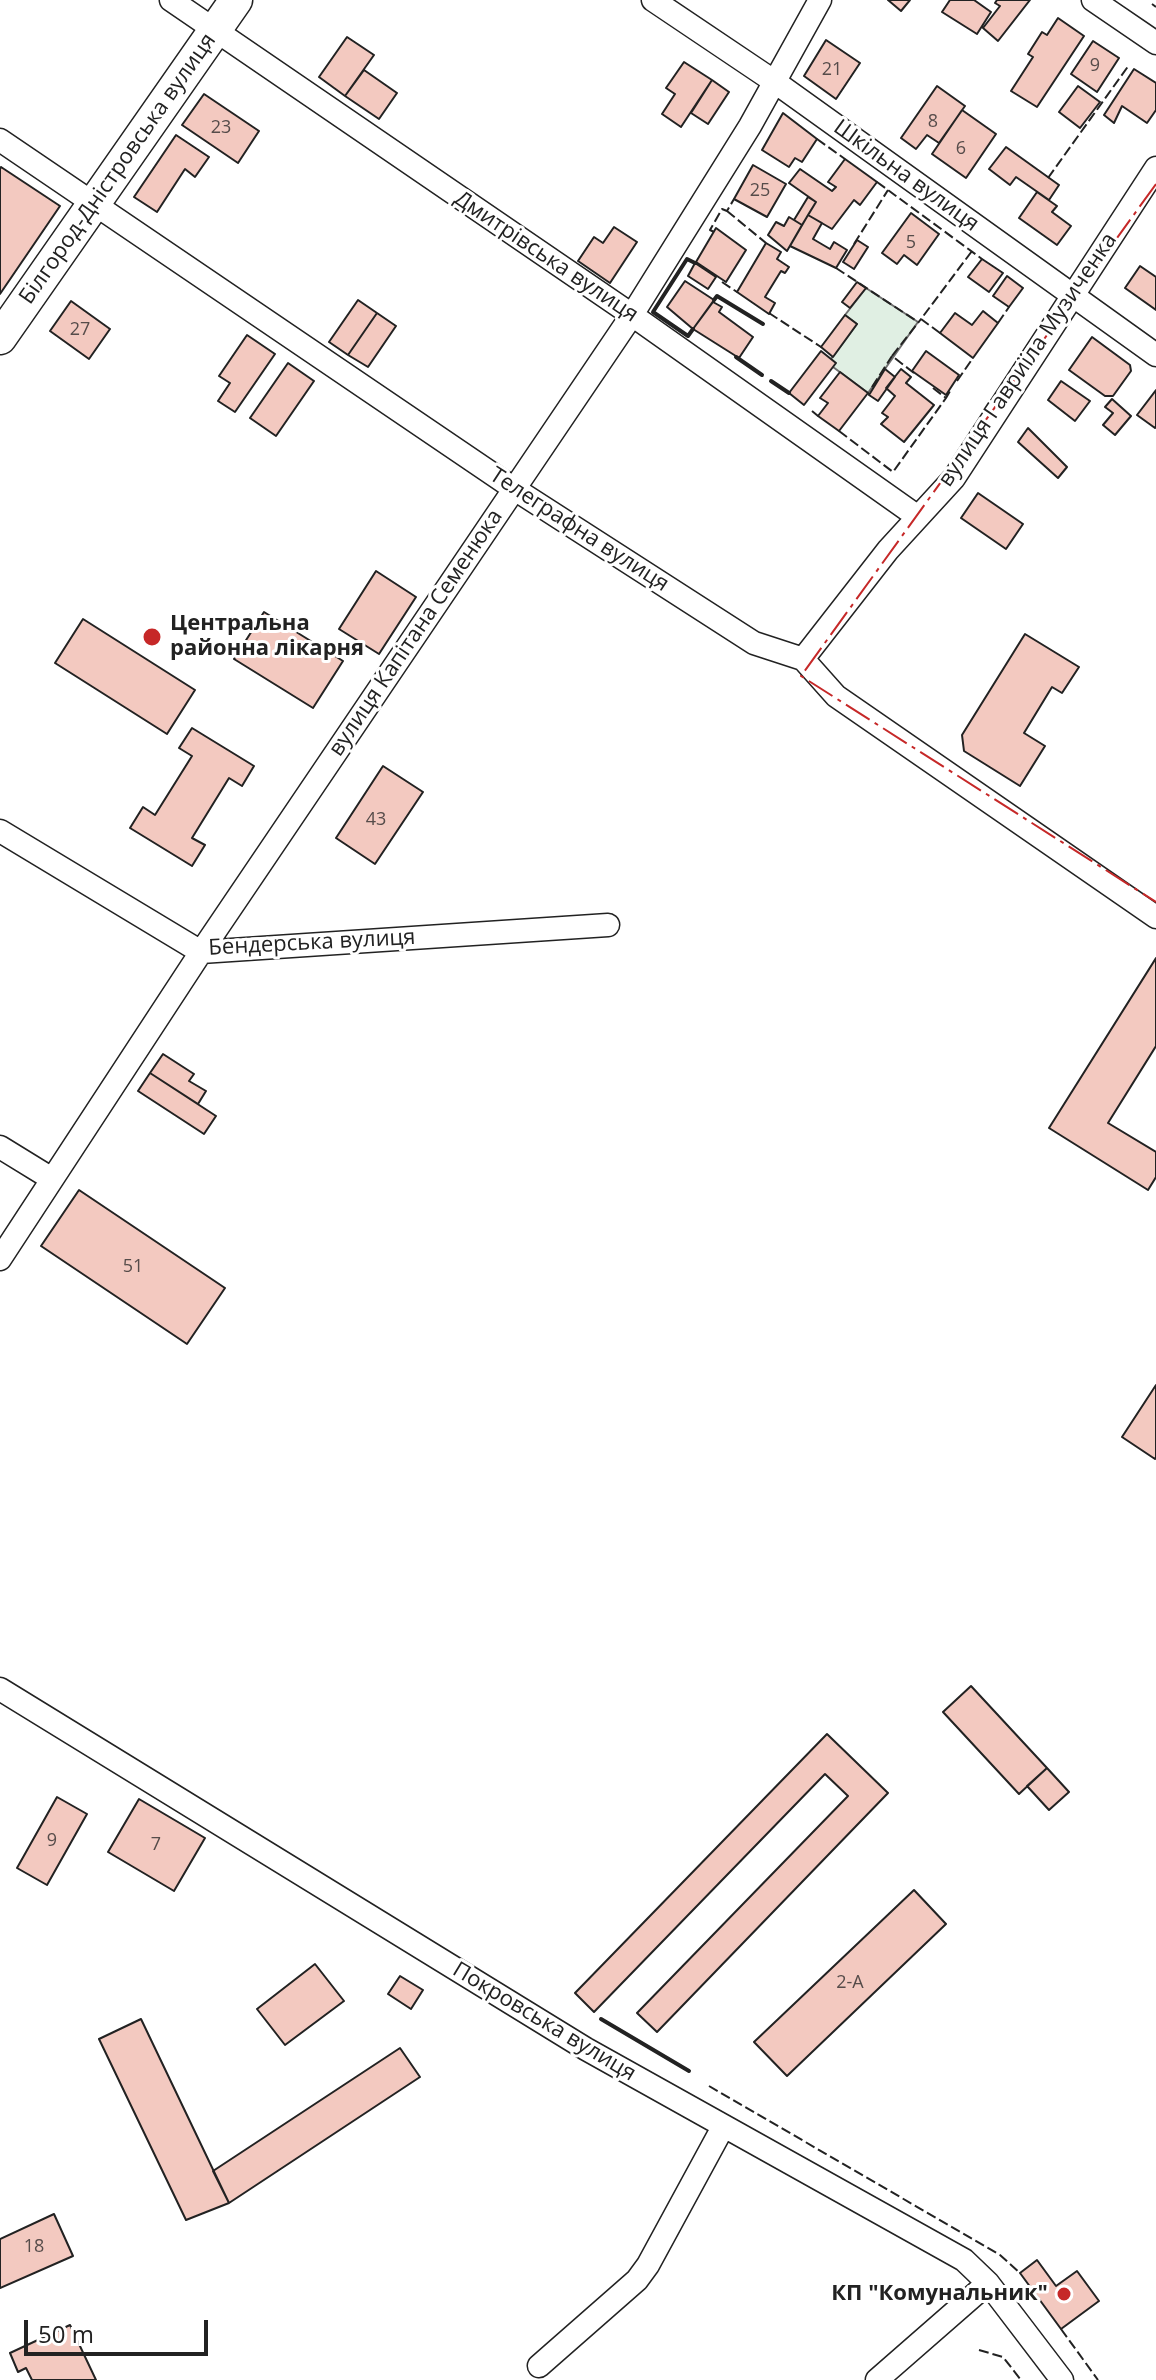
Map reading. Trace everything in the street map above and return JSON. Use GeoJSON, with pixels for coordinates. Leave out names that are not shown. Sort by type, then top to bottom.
{"type":"FeatureCollection","features":[{"type":"Feature","properties":{"kind":"main road","name":"Білгород-Дністровська вулиця"},"geometry":{"type":"LineString","coordinates":[[0,338],[236,0]]}},
{"type":"Feature","properties":{"kind":"street","name":"Дмитрівська вулиця"},"geometry":{"type":"LineString","coordinates":[[171,0],[632,315],[918,517]]}},
{"type":"Feature","properties":{"kind":"street","name":"Шкільна вулиця"},"geometry":{"type":"LineString","coordinates":[[653,0],[775,82],[1156,355]]}},
{"type":"Feature","properties":{"kind":"street","name":"вулиця Капітана Семенюка"},"geometry":{"type":"LineString","coordinates":[[0,1259],[201,952],[632,315],[775,82],[820,0]]}},
{"type":"Feature","properties":{"kind":"street"},"geometry":{"type":"LineString","coordinates":[[1093,0],[1156,43]]}},
{"type":"Feature","properties":{"kind":"street","name":"Телеграфна вулиця"},"geometry":{"type":"LineString","coordinates":[[0,140],[513,488],[754,643],[803,659]]}},
{"type":"Feature","properties":{"kind":"street","name":"вулиця Гавриїла Музиченка"},"geometry":{"type":"LineString","coordinates":[[803,659],[918,517],[954,478],[1156,168]]}},
{"type":"Feature","properties":{"kind":"street"},"geometry":{"type":"LineString","coordinates":[[803,659],[836,696],[1156,917]]}},
{"type":"Feature","properties":{"kind":"street","name":"Бендерська вулиця"},"geometry":{"type":"LineString","coordinates":[[0,831],[201,952],[608,925]]}},
{"type":"Feature","properties":{"kind":"street"},"geometry":{"type":"LineString","coordinates":[[4,1149],[52,1179]]}},
{"type":"Feature","properties":{"kind":"street","name":"Покровська вулиця"},"geometry":{"type":"LineString","coordinates":[[0,1689],[586,2049],[964,2260],[988,2283],[1062,2380]]}},
{"type":"Feature","properties":{"kind":"street"},"geometry":{"type":"LineString","coordinates":[[539,2366],[642,2273],[723,2127]]}},
{"type":"Feature","properties":{"kind":"street"},"geometry":{"type":"LineString","coordinates":[[877,2380],[988,2283]]}},
{"type":"Feature","properties":{"kind":"green space"},"geometry":{"type":"Polygon","coordinates":[[[866,288],[918,322],[868,393],[833,367],[831,359],[857,324],[845,315],[866,288]]]}},
{"type":"Feature","properties":{"kind":"building"},"geometry":{"type":"Polygon","coordinates":[[[888,0],[910,0],[901,11],[888,0]]]}},
{"type":"Feature","properties":{"kind":"building"},"geometry":{"type":"Polygon","coordinates":[[[950,0],[974,0],[991,12],[977,34],[942,12],[950,0]]]}},
{"type":"Feature","properties":{"kind":"building"},"geometry":{"type":"Polygon","coordinates":[[[997,0],[1030,0],[998,41],[983,28],[1000,6],[995,3],[997,0]]]}},
{"type":"Feature","properties":{"kind":"building"},"geometry":{"type":"Polygon","coordinates":[[[1058,18],[1084,36],[1037,107],[1011,91],[1033,57],[1028,54],[1042,32],[1047,35],[1058,18]]]}},
{"type":"Feature","properties":{"kind":"building"},"geometry":{"type":"Polygon","coordinates":[[[347,37],[374,55],[345,96],[319,77],[347,37]]]}},
{"type":"Feature","properties":{"kind":"building"},"geometry":{"type":"Polygon","coordinates":[[[826,40],[860,63],[836,99],[804,76],[826,40]]]}},
{"type":"Feature","properties":{"kind":"building"},"geometry":{"type":"Polygon","coordinates":[[[1093,41],[1119,58],[1097,92],[1071,74],[1093,41]]]}},
{"type":"Feature","properties":{"kind":"building"},"geometry":{"type":"Polygon","coordinates":[[[684,62],[712,80],[681,127],[662,114],[675,94],[666,88],[684,62]]]}},
{"type":"Feature","properties":{"kind":"building"},"geometry":{"type":"Polygon","coordinates":[[[1134,69],[1156,83],[1156,110],[1147,123],[1122,106],[1114,123],[1104,115],[1134,69]]]}},
{"type":"Feature","properties":{"kind":"building"},"geometry":{"type":"Polygon","coordinates":[[[364,70],[397,93],[379,119],[345,96],[364,70]]]}},
{"type":"Feature","properties":{"kind":"building"},"geometry":{"type":"Polygon","coordinates":[[[712,80],[729,92],[708,124],[691,113],[712,80]]]}},
{"type":"Feature","properties":{"kind":"building"},"geometry":{"type":"Polygon","coordinates":[[[937,86],[965,106],[939,143],[927,135],[916,149],[901,138],[937,86]]]}},
{"type":"Feature","properties":{"kind":"building"},"geometry":{"type":"Polygon","coordinates":[[[1078,86],[1100,102],[1080,128],[1059,112],[1078,86]]]}},
{"type":"Feature","properties":{"kind":"building"},"geometry":{"type":"Polygon","coordinates":[[[204,94],[259,131],[238,163],[182,125],[204,94]]]}},
{"type":"Feature","properties":{"kind":"building"},"geometry":{"type":"Polygon","coordinates":[[[962,110],[996,134],[966,178],[932,154],[962,110]]]}},
{"type":"Feature","properties":{"kind":"building"},"geometry":{"type":"Polygon","coordinates":[[[783,113],[817,139],[802,162],[795,158],[789,167],[762,150],[783,113]]]}},
{"type":"Feature","properties":{"kind":"building"},"geometry":{"type":"Polygon","coordinates":[[[176,135],[209,157],[195,177],[185,169],[157,212],[134,197],[176,135]]]}},
{"type":"Feature","properties":{"kind":"building"},"geometry":{"type":"Polygon","coordinates":[[[1006,147],[1059,185],[1049,200],[1016,177],[1010,185],[989,169],[1006,147]]]}},
{"type":"Feature","properties":{"kind":"building"},"geometry":{"type":"Polygon","coordinates":[[[845,159],[877,182],[860,205],[854,200],[832,229],[808,215],[816,202],[789,183],[800,169],[832,191],[836,187],[828,182],[845,159]]]}},
{"type":"Feature","properties":{"kind":"building"},"geometry":{"type":"Polygon","coordinates":[[[753,165],[786,184],[767,217],[734,199],[753,165]]]}},
{"type":"Feature","properties":{"kind":"building"},"geometry":{"type":"Polygon","coordinates":[[[0,169],[60,206],[0,294],[0,169]]]}},
{"type":"Feature","properties":{"kind":"building"},"geometry":{"type":"Polygon","coordinates":[[[1037,192],[1057,206],[1052,212],[1071,226],[1057,245],[1019,218],[1037,192]]]}},
{"type":"Feature","properties":{"kind":"building"},"geometry":{"type":"Polygon","coordinates":[[[808,197],[816,202],[802,225],[794,220],[808,197]]]}},
{"type":"Feature","properties":{"kind":"building"},"geometry":{"type":"Polygon","coordinates":[[[911,213],[939,234],[917,265],[904,255],[897,264],[882,253],[911,213]]]}},
{"type":"Feature","properties":{"kind":"building"},"geometry":{"type":"Polygon","coordinates":[[[808,215],[822,223],[813,239],[830,249],[834,242],[847,250],[836,268],[790,246],[808,215]]]}},
{"type":"Feature","properties":{"kind":"building"},"geometry":{"type":"Polygon","coordinates":[[[789,217],[802,225],[787,251],[768,235],[776,222],[784,226],[789,217]]]}},
{"type":"Feature","properties":{"kind":"building"},"geometry":{"type":"Polygon","coordinates":[[[614,227],[637,242],[610,283],[578,261],[594,237],[603,243],[614,227]]]}},
{"type":"Feature","properties":{"kind":"building"},"geometry":{"type":"Polygon","coordinates":[[[716,228],[746,250],[726,282],[696,262],[716,228]]]}},
{"type":"Feature","properties":{"kind":"building"},"geometry":{"type":"Polygon","coordinates":[[[857,240],[868,247],[854,269],[843,262],[857,240]]]}},
{"type":"Feature","properties":{"kind":"building"},"geometry":{"type":"Polygon","coordinates":[[[766,243],[781,252],[777,259],[789,267],[785,273],[781,271],[765,297],[775,303],[769,314],[737,292],[766,243]]]}},
{"type":"Feature","properties":{"kind":"building"},"geometry":{"type":"Polygon","coordinates":[[[982,259],[1003,273],[989,292],[968,277],[982,259]]]}},
{"type":"Feature","properties":{"kind":"building"},"geometry":{"type":"Polygon","coordinates":[[[695,263],[716,277],[708,289],[688,276],[695,263]]]}},
{"type":"Feature","properties":{"kind":"building"},"geometry":{"type":"Polygon","coordinates":[[[1140,266],[1156,277],[1156,310],[1125,288],[1140,266]]]}},
{"type":"Feature","properties":{"kind":"building"},"geometry":{"type":"Polygon","coordinates":[[[1007,276],[1023,288],[1009,307],[993,296],[1007,276]]]}},
{"type":"Feature","properties":{"kind":"building"},"geometry":{"type":"Polygon","coordinates":[[[685,281],[714,300],[693,329],[667,307],[685,281]]]}},
{"type":"Feature","properties":{"kind":"building"},"geometry":{"type":"Polygon","coordinates":[[[857,282],[866,288],[850,308],[842,302],[857,282]]]}},
{"type":"Feature","properties":{"kind":"building"},"geometry":{"type":"Polygon","coordinates":[[[358,300],[377,313],[348,355],[329,342],[358,300]]]}},
{"type":"Feature","properties":{"kind":"building"},"geometry":{"type":"Polygon","coordinates":[[[71,301],[110,329],[89,359],[50,331],[71,301]]]}},
{"type":"Feature","properties":{"kind":"building"},"geometry":{"type":"Polygon","coordinates":[[[713,302],[722,307],[719,312],[753,337],[739,358],[693,329],[713,302]]]}},
{"type":"Feature","properties":{"kind":"building"},"geometry":{"type":"Polygon","coordinates":[[[983,311],[998,323],[973,358],[940,333],[955,313],[972,325],[983,311]]]}},
{"type":"Feature","properties":{"kind":"building"},"geometry":{"type":"Polygon","coordinates":[[[377,313],[396,326],[368,367],[348,355],[377,313]]]}},
{"type":"Feature","properties":{"kind":"building"},"geometry":{"type":"Polygon","coordinates":[[[845,315],[857,324],[833,357],[821,347],[845,315]]]}},
{"type":"Feature","properties":{"kind":"building"},"geometry":{"type":"Polygon","coordinates":[[[247,335],[275,354],[235,412],[218,401],[230,383],[219,376],[247,335]]]}},
{"type":"Feature","properties":{"kind":"building"},"geometry":{"type":"Polygon","coordinates":[[[1092,337],[1130,365],[1131,371],[1113,396],[1105,396],[1069,370],[1092,337]]]}},
{"type":"Feature","properties":{"kind":"building"},"geometry":{"type":"Polygon","coordinates":[[[821,351],[836,363],[804,405],[789,393],[821,351]]]}},
{"type":"Feature","properties":{"kind":"building"},"geometry":{"type":"Polygon","coordinates":[[[926,351],[959,375],[946,395],[912,371],[926,351]]]}},
{"type":"Feature","properties":{"kind":"building"},"geometry":{"type":"Polygon","coordinates":[[[288,363],[314,381],[276,436],[250,418],[288,363]]]}},
{"type":"Feature","properties":{"kind":"building"},"geometry":{"type":"Polygon","coordinates":[[[885,369],[895,377],[878,401],[869,395],[885,369]]]}},
{"type":"Feature","properties":{"kind":"building"},"geometry":{"type":"Polygon","coordinates":[[[901,369],[911,377],[906,383],[934,405],[904,442],[881,424],[888,417],[882,413],[895,396],[886,388],[901,369]]]}},
{"type":"Feature","properties":{"kind":"building"},"geometry":{"type":"Polygon","coordinates":[[[840,372],[868,393],[839,431],[818,416],[828,403],[820,398],[840,372]]]}},
{"type":"Feature","properties":{"kind":"building"},"geometry":{"type":"Polygon","coordinates":[[[1061,381],[1090,401],[1075,421],[1048,400],[1061,381]]]}},
{"type":"Feature","properties":{"kind":"building"},"geometry":{"type":"Polygon","coordinates":[[[1156,390],[1156,426],[1155,428],[1137,415],[1156,390]]]}},
{"type":"Feature","properties":{"kind":"building"},"geometry":{"type":"Polygon","coordinates":[[[1112,399],[1131,416],[1115,435],[1103,425],[1113,413],[1105,407],[1112,399]]]}},
{"type":"Feature","properties":{"kind":"building"},"geometry":{"type":"Polygon","coordinates":[[[1028,428],[1067,467],[1058,478],[1018,442],[1028,428]]]}},
{"type":"Feature","properties":{"kind":"building"},"geometry":{"type":"Polygon","coordinates":[[[978,493],[1023,524],[1006,549],[961,518],[978,493]]]}},
{"type":"Feature","properties":{"kind":"building"},"geometry":{"type":"Polygon","coordinates":[[[376,571],[416,597],[379,654],[339,629],[376,571]]]}},
{"type":"Feature","properties":{"kind":"building"},"geometry":{"type":"Polygon","coordinates":[[[264,612],[343,661],[313,708],[234,659],[264,612]]]}},
{"type":"Feature","properties":{"kind":"building"},"geometry":{"type":"Polygon","coordinates":[[[83,619],[195,690],[167,734],[55,663],[83,619]]]}},
{"type":"Feature","properties":{"kind":"building"},"geometry":{"type":"Polygon","coordinates":[[[1025,634],[1079,667],[1062,693],[1052,687],[1024,733],[1045,746],[1020,786],[964,751],[962,735],[1025,634]]]}},
{"type":"Feature","properties":{"kind":"building"},"geometry":{"type":"Polygon","coordinates":[[[192,728],[254,766],[242,786],[229,778],[192,838],[205,845],[192,866],[130,828],[143,807],[155,815],[192,756],[179,748],[192,728]]]}},
{"type":"Feature","properties":{"kind":"building"},"geometry":{"type":"Polygon","coordinates":[[[383,766],[423,792],[375,864],[336,838],[383,766]]]}},
{"type":"Feature","properties":{"kind":"building"},"geometry":{"type":"Polygon","coordinates":[[[1156,958],[1156,1046],[1108,1123],[1156,1152],[1156,1177],[1148,1190],[1049,1128],[1156,958]]]}},
{"type":"Feature","properties":{"kind":"building"},"geometry":{"type":"Polygon","coordinates":[[[163,1054],[194,1074],[189,1081],[206,1091],[198,1104],[150,1073],[163,1054]]]}},
{"type":"Feature","properties":{"kind":"building"},"geometry":{"type":"Polygon","coordinates":[[[150,1073],[216,1116],[204,1134],[138,1091],[150,1073]]]}},
{"type":"Feature","properties":{"kind":"building"},"geometry":{"type":"Polygon","coordinates":[[[79,1190],[225,1288],[187,1344],[41,1246],[79,1190]]]}},
{"type":"Feature","properties":{"kind":"building"},"geometry":{"type":"Polygon","coordinates":[[[1156,1385],[1156,1457],[1155,1459],[1122,1437],[1156,1385]]]}},
{"type":"Feature","properties":{"kind":"building"},"geometry":{"type":"Polygon","coordinates":[[[971,1686],[1047,1768],[1019,1794],[943,1712],[971,1686]]]}},
{"type":"Feature","properties":{"kind":"building"},"geometry":{"type":"Polygon","coordinates":[[[827,1734],[888,1793],[657,2032],[637,2013],[848,1796],[825,1774],[594,2012],[575,1993],[827,1734]]]}},
{"type":"Feature","properties":{"kind":"building"},"geometry":{"type":"Polygon","coordinates":[[[1047,1768],[1069,1792],[1049,1810],[1027,1786],[1047,1768]]]}},
{"type":"Feature","properties":{"kind":"building"},"geometry":{"type":"Polygon","coordinates":[[[57,1797],[87,1814],[47,1885],[17,1868],[57,1797]]]}},
{"type":"Feature","properties":{"kind":"building"},"geometry":{"type":"Polygon","coordinates":[[[139,1799],[205,1838],[174,1891],[108,1852],[139,1799]]]}},
{"type":"Feature","properties":{"kind":"building"},"geometry":{"type":"Polygon","coordinates":[[[914,1890],[946,1924],[787,2076],[754,2042],[914,1890]]]}},
{"type":"Feature","properties":{"kind":"building"},"geometry":{"type":"Polygon","coordinates":[[[315,1964],[344,2001],[285,2045],[257,2009],[315,1964]]]}},
{"type":"Feature","properties":{"kind":"building"},"geometry":{"type":"Polygon","coordinates":[[[400,1976],[423,1990],[411,2009],[388,1994],[400,1976]]]}},
{"type":"Feature","properties":{"kind":"building"},"geometry":{"type":"Polygon","coordinates":[[[141,2019],[229,2203],[186,2220],[99,2039],[141,2019]]]}},
{"type":"Feature","properties":{"kind":"building"},"geometry":{"type":"Polygon","coordinates":[[[400,2048],[420,2077],[229,2203],[213,2171],[400,2048]]]}},
{"type":"Feature","properties":{"kind":"building"},"geometry":{"type":"Polygon","coordinates":[[[54,2214],[73,2256],[0,2288],[0,2239],[54,2214]]]}},
{"type":"Feature","properties":{"kind":"building","name":"КП \"Комунальник\""},"geometry":{"type":"Polygon","coordinates":[[[1037,2260],[1056,2286],[1077,2271],[1099,2301],[1061,2329],[1020,2273],[1037,2260]]]}},
{"type":"Feature","properties":{"kind":"building"},"geometry":{"type":"Polygon","coordinates":[[[70,2325],[96,2380],[32,2380],[26,2368],[18,2372],[10,2353],[70,2325]]]}},
{"type":"Feature","properties":{"kind":"fence"},"geometry":{"type":"LineString","coordinates":[[1152,4],[1156,7]]}},
{"type":"Feature","properties":{"kind":"fence"},"geometry":{"type":"LineString","coordinates":[[1048,178],[1129,65]]}},
{"type":"Feature","properties":{"kind":"fence"},"geometry":{"type":"LineString","coordinates":[[817,139],[845,159]]}},
{"type":"Feature","properties":{"kind":"fence"},"geometry":{"type":"LineString","coordinates":[[877,182],[982,259]]}},
{"type":"Feature","properties":{"kind":"fence"},"geometry":{"type":"LineString","coordinates":[[854,244],[888,190]]}},
{"type":"Feature","properties":{"kind":"fence"},"geometry":{"type":"LineString","coordinates":[[714,232],[710,230],[722,209],[727,211],[734,199]]}},
{"type":"Feature","properties":{"kind":"fence"},"geometry":{"type":"LineString","coordinates":[[727,211],[766,243]]}},
{"type":"Feature","properties":{"kind":"fence"},"geometry":{"type":"LineString","coordinates":[[940,333],[921,319],[972,251]]}},
{"type":"Feature","properties":{"kind":"fence"},"geometry":{"type":"LineString","coordinates":[[836,268],[918,322]]}},
{"type":"Feature","properties":{"kind":"fence"},"geometry":{"type":"LineString","coordinates":[[722,282],[737,292]]}},
{"type":"Feature","properties":{"kind":"fence"},"geometry":{"type":"LineString","coordinates":[[998,323],[1009,307]]}},
{"type":"Feature","properties":{"kind":"fence"},"geometry":{"type":"LineString","coordinates":[[769,313],[821,347]]}},
{"type":"Feature","properties":{"kind":"fence"},"geometry":{"type":"LineString","coordinates":[[914,373],[892,356],[921,319]]}},
{"type":"Feature","properties":{"kind":"fence"},"geometry":{"type":"LineString","coordinates":[[872,387],[892,356]]}},
{"type":"Feature","properties":{"kind":"fence"},"geometry":{"type":"LineString","coordinates":[[957,381],[973,358]]}},
{"type":"Feature","properties":{"kind":"fence"},"geometry":{"type":"LineString","coordinates":[[933,388],[946,398],[950,391]]}},
{"type":"Feature","properties":{"kind":"fence"},"geometry":{"type":"LineString","coordinates":[[839,431],[893,472],[946,398]]}},
{"type":"Feature","properties":{"kind":"fence"},"geometry":{"type":"LineString","coordinates":[[812,411],[818,416]]}},
{"type":"Feature","properties":{"kind":"fence"},"geometry":{"type":"LineString","coordinates":[[709,2086],[1000,2255],[1020,2273]]}},
{"type":"Feature","properties":{"kind":"fence"},"geometry":{"type":"LineString","coordinates":[[1061,2329],[1098,2380]]}},
{"type":"Feature","properties":{"kind":"fence"},"geometry":{"type":"LineString","coordinates":[[979,2350],[1003,2357],[1021,2380]]}},
{"type":"Feature","properties":{"kind":"wall"},"geometry":{"type":"LineString","coordinates":[[693,329],[688,336],[653,312],[687,259],[695,263]]}},
{"type":"Feature","properties":{"kind":"wall"},"geometry":{"type":"LineString","coordinates":[[714,300],[717,296],[763,324]]}},
{"type":"Feature","properties":{"kind":"wall"},"geometry":{"type":"LineString","coordinates":[[736,357],[762,375]]}},
{"type":"Feature","properties":{"kind":"wall"},"geometry":{"type":"LineString","coordinates":[[771,381],[789,393]]}},
{"type":"Feature","properties":{"kind":"wall"},"geometry":{"type":"LineString","coordinates":[[601,2019],[689,2071]]}},
{"type":"Feature","properties":{"kind":"power"},"geometry":{"type":"LineString","coordinates":[[1156,184],[801,676],[1156,902]]}},
{"type":"Feature","properties":{"kind":"place","name":"Центральна районна лікарня"},"geometry":{"type":"Point","coordinates":[152,637]}},
{"type":"Feature","properties":{"kind":"place","name":"КП \"Комунальник\""},"geometry":{"type":"Point","coordinates":[1064,2294]}}]}
